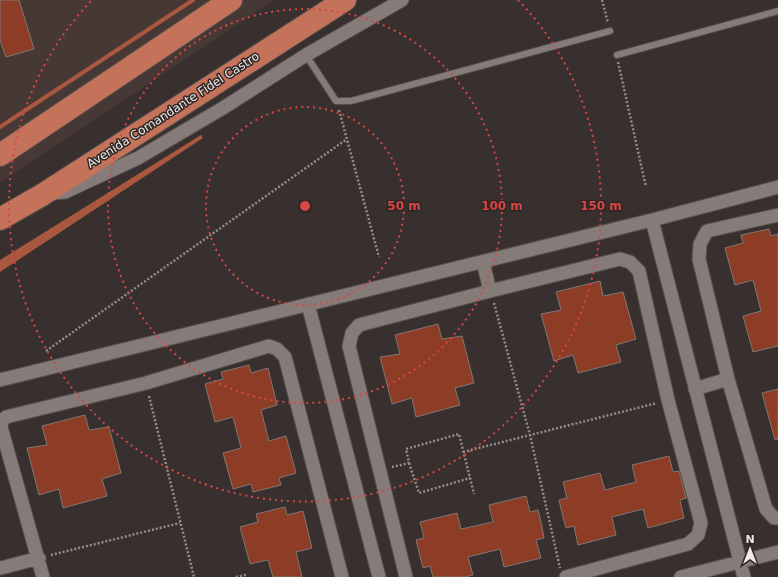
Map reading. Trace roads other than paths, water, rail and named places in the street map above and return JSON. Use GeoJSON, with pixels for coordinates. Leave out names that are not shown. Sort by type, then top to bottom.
{"type":"FeatureCollection","features":[{"type":"Feature","properties":{"kind":"highway"},"geometry":{"type":"LineString","coordinates":[[0,155],[231,0]]}},
{"type":"Feature","properties":{"kind":"highway","name":"Avenida Comandante Fidel Castro"},"geometry":{"type":"LineString","coordinates":[[0,219],[42,195],[345,0]]}},
{"type":"Feature","properties":{"kind":"street"},"geometry":{"type":"LineString","coordinates":[[42,195],[65,192],[138,158],[224,108],[306,55],[402,0]]}},
{"type":"Feature","properties":{"kind":"street"},"geometry":{"type":"LineString","coordinates":[[0,380],[652,220],[778,187]]}},
{"type":"Feature","properties":{"kind":"street"},"geometry":{"type":"LineString","coordinates":[[778,215],[707,231],[700,244],[699,259],[728,379],[766,509],[774,518],[778,518]]}},
{"type":"Feature","properties":{"kind":"street"},"geometry":{"type":"LineString","coordinates":[[652,220],[744,577]]}},
{"type":"Feature","properties":{"kind":"street"},"geometry":{"type":"LineString","coordinates":[[406,577],[349,346],[352,333],[359,325],[620,259],[630,262],[639,271],[668,400],[701,523],[698,535],[688,544],[563,573]]}},
{"type":"Feature","properties":{"kind":"street"},"geometry":{"type":"LineString","coordinates":[[482,262],[490,291]]}},
{"type":"Feature","properties":{"kind":"street"},"geometry":{"type":"LineString","coordinates":[[308,304],[379,577]]}},
{"type":"Feature","properties":{"kind":"street"},"geometry":{"type":"LineString","coordinates":[[43,577],[39,558],[1,427],[2,421],[6,416],[146,383],[269,346],[277,349],[285,357],[342,577]]}},
{"type":"Feature","properties":{"kind":"street"},"geometry":{"type":"LineString","coordinates":[[695,389],[728,379]]}},
{"type":"Feature","properties":{"kind":"street"},"geometry":{"type":"LineString","coordinates":[[681,577],[778,552]]}},
{"type":"Feature","properties":{"kind":"street"},"geometry":{"type":"LineString","coordinates":[[2,569],[39,558]]}},
{"type":"Feature","properties":{"kind":"lane"},"geometry":{"type":"LineString","coordinates":[[617,55],[778,11]]}},
{"type":"Feature","properties":{"kind":"lane"},"geometry":{"type":"LineString","coordinates":[[306,55],[336,101],[351,101],[610,31]]}},
{"type":"Feature","properties":{"kind":"waterway"},"geometry":{"type":"LineString","coordinates":[[0,127],[193,0]]}}]}
